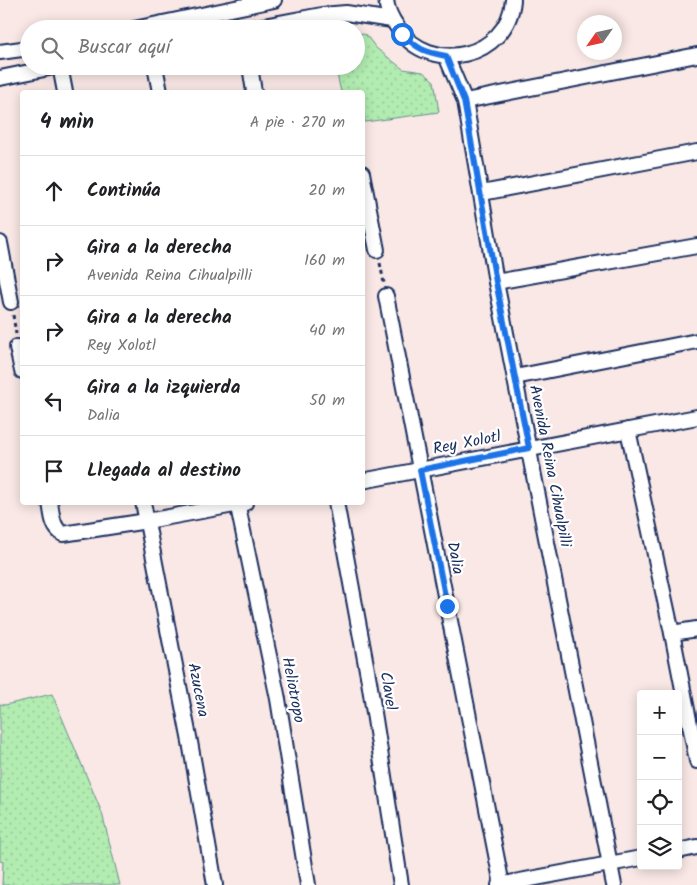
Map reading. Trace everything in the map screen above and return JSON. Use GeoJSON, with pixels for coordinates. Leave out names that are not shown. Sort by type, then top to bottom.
{"type":"FeatureCollection","features":[{"type":"Feature","properties":{"kind":"street"},"geometry":{"type":"LineString","coordinates":[[177,20],[274,0]]}},
{"type":"Feature","properties":{"kind":"street"},"geometry":{"type":"LineString","coordinates":[[386,0],[392,20],[402,34],[414,45],[430,53],[446,56],[468,54],[488,44],[503,29],[512,9],[513,0]]}},
{"type":"Feature","properties":{"kind":"street"},"geometry":{"type":"LineString","coordinates":[[296,20],[322,15],[346,14],[392,20]]}},
{"type":"Feature","properties":{"kind":"street"},"geometry":{"type":"LineString","coordinates":[[0,52],[20,49]]}},
{"type":"Feature","properties":{"kind":"street"},"geometry":{"type":"LineString","coordinates":[[464,101],[697,55]]}},
{"type":"Feature","properties":{"kind":"street","name":"Avenida Reina Cihualpilli"},"geometry":{"type":"LineString","coordinates":[[446,56],[464,101],[514,377],[614,885]]}},
{"type":"Feature","properties":{"kind":"street"},"geometry":{"type":"LineString","coordinates":[[0,78],[20,74]]}},
{"type":"Feature","properties":{"kind":"street"},"geometry":{"type":"LineString","coordinates":[[62,75],[65,90]]}},
{"type":"Feature","properties":{"kind":"street"},"geometry":{"type":"LineString","coordinates":[[157,75],[160,90]]}},
{"type":"Feature","properties":{"kind":"street"},"geometry":{"type":"LineString","coordinates":[[251,75],[254,90]]}},
{"type":"Feature","properties":{"kind":"street"},"geometry":{"type":"LineString","coordinates":[[482,193],[697,152]]}},
{"type":"Feature","properties":{"kind":"street"},"geometry":{"type":"LineString","coordinates":[[365,188],[377,250]]}},
{"type":"Feature","properties":{"kind":"street"},"geometry":{"type":"LineString","coordinates":[[0,244],[11,302]]}},
{"type":"Feature","properties":{"kind":"street"},"geometry":{"type":"LineString","coordinates":[[496,282],[697,246]]}},
{"type":"Feature","properties":{"kind":"street","name":"Dalia"},"geometry":{"type":"LineString","coordinates":[[386,296],[501,885]]}},
{"type":"Feature","properties":{"kind":"street"},"geometry":{"type":"LineString","coordinates":[[514,377],[697,342]]}},
{"type":"Feature","properties":{"kind":"street"},"geometry":{"type":"LineString","coordinates":[[17,347],[20,362]]}},
{"type":"Feature","properties":{"kind":"street","name":"Rey Xolotl"},"geometry":{"type":"LineString","coordinates":[[365,480],[697,417]]}},
{"type":"Feature","properties":{"kind":"street"},"geometry":{"type":"LineString","coordinates":[[628,430],[672,633],[697,761]]}},
{"type":"Feature","properties":{"kind":"street"},"geometry":{"type":"LineString","coordinates":[[51,505],[55,527],[63,534],[229,505]]}},
{"type":"Feature","properties":{"kind":"street","name":"Azucena"},"geometry":{"type":"LineString","coordinates":[[144,505],[189,736],[214,885]]}},
{"type":"Feature","properties":{"kind":"street","name":"Heliotropo"},"geometry":{"type":"LineString","coordinates":[[240,505],[278,700],[308,885]]}},
{"type":"Feature","properties":{"kind":"street","name":"Clavel"},"geometry":{"type":"LineString","coordinates":[[337,505],[369,681],[401,885]]}},
{"type":"Feature","properties":{"kind":"street"},"geometry":{"type":"LineString","coordinates":[[672,633],[697,629]]}},
{"type":"Feature","properties":{"kind":"street"},"geometry":{"type":"LineString","coordinates":[[682,849],[697,847]]}},
{"type":"Feature","properties":{"kind":"street"},"geometry":{"type":"LineString","coordinates":[[501,885],[637,859]]}},
{"type":"Feature","properties":{"kind":"path"},"geometry":{"type":"LineString","coordinates":[[377,250],[386,296]]}},
{"type":"Feature","properties":{"kind":"path"},"geometry":{"type":"LineString","coordinates":[[11,302],[17,347]]}},
{"type":"Feature","properties":{"kind":"green space"},"geometry":{"type":"Polygon","coordinates":[[[365,35],[376,48],[403,69],[423,72],[434,81],[439,112],[365,122],[365,90],[341,90],[337,75],[365,75],[365,35]]]}},
{"type":"Feature","properties":{"kind":"green space"},"geometry":{"type":"Polygon","coordinates":[[[52,694],[102,813],[120,885],[2,885],[3,862],[0,861],[0,704],[5,705],[52,694]]]}},
{"type":"Feature","properties":{"kind":"route"},"geometry":{"type":"LineString","coordinates":[[402,34],[414,45],[430,53],[446,56],[464,101],[482,193],[496,282],[529,448],[420,470],[447,606]]}}]}
